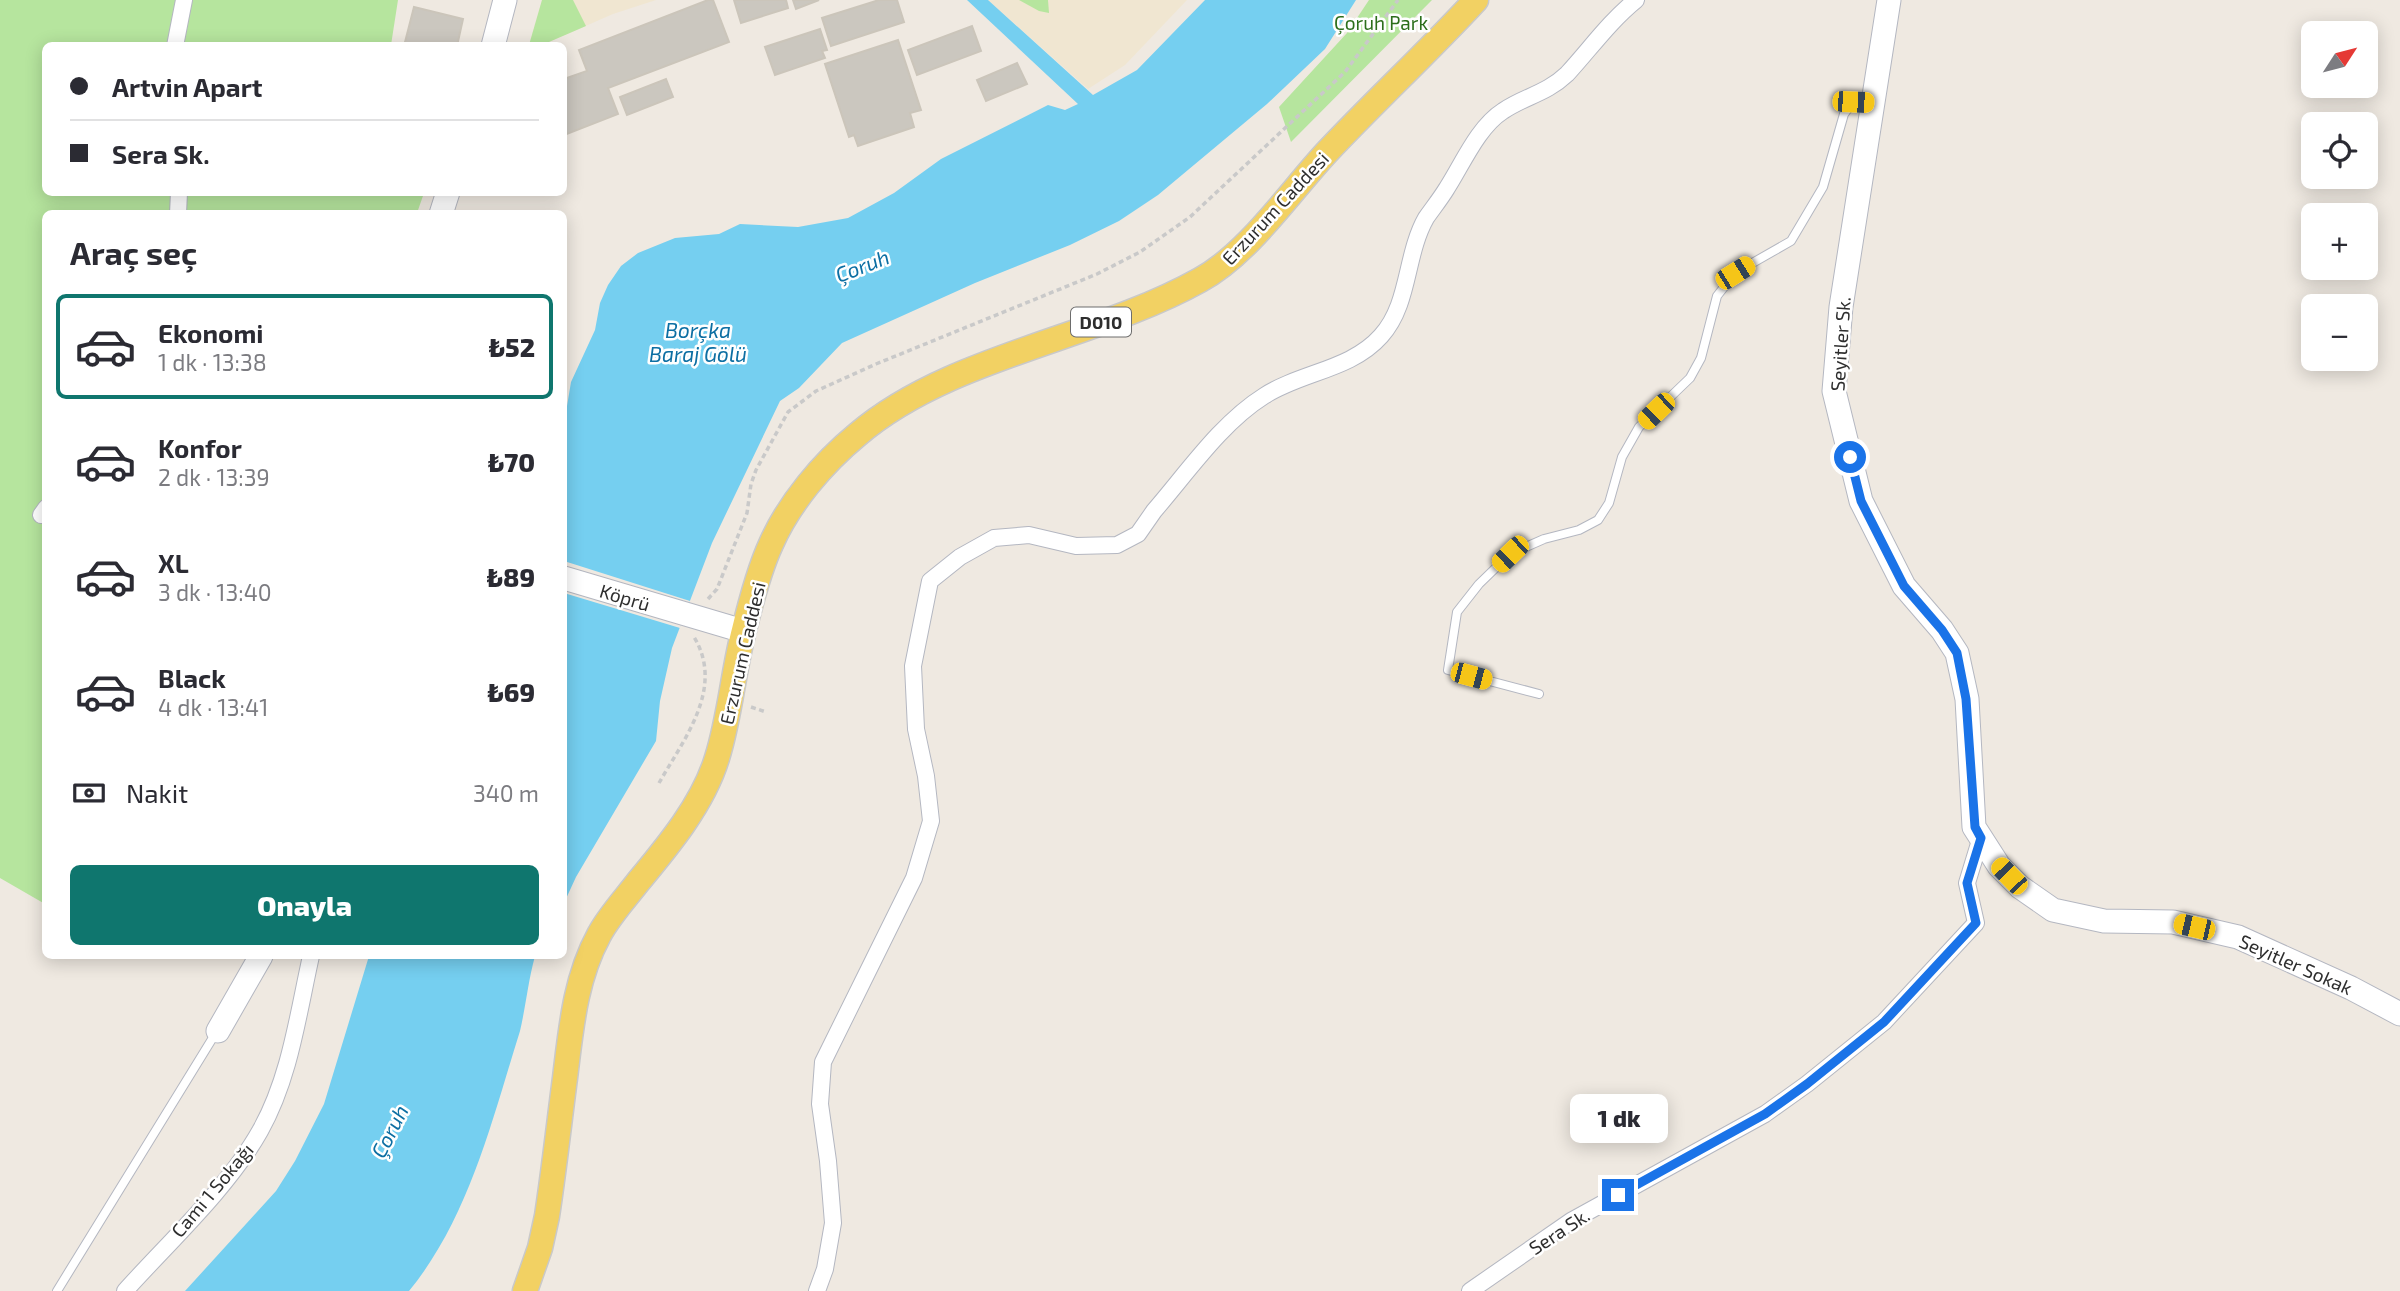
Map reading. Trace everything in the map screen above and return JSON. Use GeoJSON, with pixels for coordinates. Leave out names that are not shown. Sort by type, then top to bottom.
{"type":"FeatureCollection","features":[{"type":"Feature","properties":{"kind":"main road","name":"Erzurum Caddesi"},"geometry":{"type":"LineString","coordinates":[[525,1291],[540,1248],[547,1216],[574,1008],[582,974],[599,934],[675,834],[697,801],[716,761],[743,631],[771,543],[815,478],[860,432],[903,403],[960,375],[1146,305],[1199,281],[1216,270],[1244,245],[1327,152],[1476,0]]}},
{"type":"Feature","properties":{"kind":"street"},"geometry":{"type":"LineString","coordinates":[[176,42],[184,0]]}},
{"type":"Feature","properties":{"kind":"street"},"geometry":{"type":"LineString","coordinates":[[494,42],[505,0]]}},
{"type":"Feature","properties":{"kind":"street"},"geometry":{"type":"LineString","coordinates":[[817,1291],[825,1269],[833,1223],[820,1104],[823,1062],[914,878],[931,821],[926,776],[916,729],[913,666],[930,581],[960,557],[994,538],[1029,535],[1076,546],[1104,547],[1128,541],[1145,527],[1154,511],[1244,410],[1281,386],[1350,360],[1372,345],[1387,328],[1399,306],[1410,258],[1421,227],[1483,131],[1502,111],[1538,95],[1566,74],[1615,18],[1636,0]]}},
{"type":"Feature","properties":{"kind":"street","name":"Seyitler Sk."},"geometry":{"type":"LineString","coordinates":[[1889,0],[1841,307],[1834,391],[1861,501],[1904,586],[1942,630],[1957,653],[1966,699],[1975,827],[1999,866],[2020,887],[2053,910],[2104,921]]}},
{"type":"Feature","properties":{"kind":"street","name":"Köprü"},"geometry":{"type":"LineString","coordinates":[[567,579],[743,631]]}},
{"type":"Feature","properties":{"kind":"street","name":"Sera Sk."},"geometry":{"type":"LineString","coordinates":[[1470,1291],[1571,1221],[1765,1114],[1884,1022],[1976,923],[1967,883],[1981,838]]}},
{"type":"Feature","properties":{"kind":"street","name":"Seyitler Sokak"},"geometry":{"type":"LineString","coordinates":[[2104,921],[2173,922],[2238,937],[2351,988],[2400,1014]]}},
{"type":"Feature","properties":{"kind":"street"},"geometry":{"type":"LineString","coordinates":[[218,1031],[259,959]]}},
{"type":"Feature","properties":{"kind":"street","name":"Cami 1 Sokağı"},"geometry":{"type":"LineString","coordinates":[[125,1291],[211,1196],[261,1130],[285,1070],[310,959]]}},
{"type":"Feature","properties":{"kind":"lane"},"geometry":{"type":"LineString","coordinates":[[1539,694],[1448,670],[1457,612],[1479,584],[1510,554],[1579,530],[1598,520],[1609,503],[1622,457],[1639,427],[1690,378],[1701,358],[1717,296],[1735,273],[1791,241],[1823,187],[1844,114],[1853,102],[1873,103]]}},
{"type":"Feature","properties":{"kind":"lane"},"geometry":{"type":"LineString","coordinates":[[57,1291],[218,1031]]}},
{"type":"Feature","properties":{"kind":"path"},"geometry":{"type":"LineString","coordinates":[[659,783],[697,716],[705,693],[704,657],[694,616],[717,589],[747,513],[756,470],[788,412],[816,391],[1097,274],[1140,252],[1190,217],[1345,72],[1398,0]]}},
{"type":"Feature","properties":{"kind":"shaded area"},"geometry":{"type":"Polygon","coordinates":[[[542,0],[656,0],[613,14],[549,42],[530,42],[542,0]]]}},
{"type":"Feature","properties":{"kind":"shaded area"},"geometry":{"type":"Polygon","coordinates":[[[988,0],[1187,0],[1125,65],[1088,89],[988,0]]]}},
{"type":"Feature","properties":{"kind":"green space"},"geometry":{"type":"Polygon","coordinates":[[[0,0],[398,0],[391,42],[42,42],[42,196],[423,196],[418,210],[42,210],[42,902],[0,878],[0,0]]]}},
{"type":"Feature","properties":{"kind":"green space"},"geometry":{"type":"Polygon","coordinates":[[[542,0],[573,0],[586,26],[549,42],[530,42],[542,0]]]}},
{"type":"Feature","properties":{"kind":"green space"},"geometry":{"type":"Polygon","coordinates":[[[1019,0],[1048,0],[1049,13],[1039,11],[1019,0]]]}},
{"type":"Feature","properties":{"kind":"green space","name":"Çoruh Park"},"geometry":{"type":"Polygon","coordinates":[[[1369,0],[1432,0],[1291,142],[1279,107],[1347,33],[1369,0]]]}},
{"type":"Feature","properties":{"kind":"water","name":"Borçka Baraj Gölü"},"geometry":{"type":"Polygon","coordinates":[[[967,0],[988,0],[1093,95],[1137,70],[1205,0],[1356,0],[1325,49],[1267,104],[1158,195],[1119,221],[1070,245],[975,283],[842,343],[799,388],[780,401],[712,543],[672,648],[660,701],[656,741],[567,896],[567,406],[571,382],[595,330],[600,303],[608,285],[621,266],[638,253],[675,238],[719,234],[740,224],[798,227],[848,218],[894,193],[941,159],[1048,105],[1065,110],[1078,104],[967,0]]]}},
{"type":"Feature","properties":{"kind":"water","name":"Çoruh"},"geometry":{"type":"Polygon","coordinates":[[[368,959],[534,959],[520,1031],[476,1167],[448,1232],[409,1291],[185,1291],[276,1191],[295,1161],[324,1104],[368,959]]]}},
{"type":"Feature","properties":{"kind":"pier"},"geometry":{"type":"Polygon","coordinates":[[[567,562],[690,601],[680,628],[567,594],[567,562]]]}},
{"type":"Feature","properties":{"kind":"building"},"geometry":{"type":"Polygon","coordinates":[[[708,0],[713,0],[729,42],[608,88],[618,114],[567,134],[567,78],[587,71],[579,50],[708,0]]]}},
{"type":"Feature","properties":{"kind":"building"},"geometry":{"type":"Polygon","coordinates":[[[734,0],[786,0],[788,8],[741,23],[734,0]]]}},
{"type":"Feature","properties":{"kind":"building"},"geometry":{"type":"Polygon","coordinates":[[[793,0],[819,0],[796,9],[793,0]]]}},
{"type":"Feature","properties":{"kind":"building"},"geometry":{"type":"Polygon","coordinates":[[[879,0],[897,0],[904,22],[831,46],[822,18],[879,0]]]}},
{"type":"Feature","properties":{"kind":"building"},"geometry":{"type":"Polygon","coordinates":[[[414,7],[463,19],[458,42],[405,42],[414,7]]]}},
{"type":"Feature","properties":{"kind":"building"},"geometry":{"type":"Polygon","coordinates":[[[972,26],[981,51],[917,75],[908,50],[972,26]]]}},
{"type":"Feature","properties":{"kind":"building"},"geometry":{"type":"Polygon","coordinates":[[[820,29],[827,50],[822,51],[825,58],[775,75],[765,47],[820,29]]]}},
{"type":"Feature","properties":{"kind":"building"},"geometry":{"type":"Polygon","coordinates":[[[898,40],[921,110],[910,113],[914,127],[858,146],[854,135],[849,137],[825,64],[898,40]]]}},
{"type":"Feature","properties":{"kind":"building"},"geometry":{"type":"Polygon","coordinates":[[[1017,63],[1027,84],[986,101],[977,80],[1017,63]]]}},
{"type":"Feature","properties":{"kind":"building"},"geometry":{"type":"Polygon","coordinates":[[[666,79],[673,97],[627,115],[620,97],[666,79]]]}},
{"type":"Feature","properties":{"kind":"route"},"geometry":{"type":"LineString","coordinates":[[1618,1195],[1765,1114],[1807,1084],[1884,1022],[1976,923],[1967,883],[1981,838],[1975,827],[1966,699],[1957,653],[1942,630],[1904,586],[1861,501],[1850,457]]}}]}
